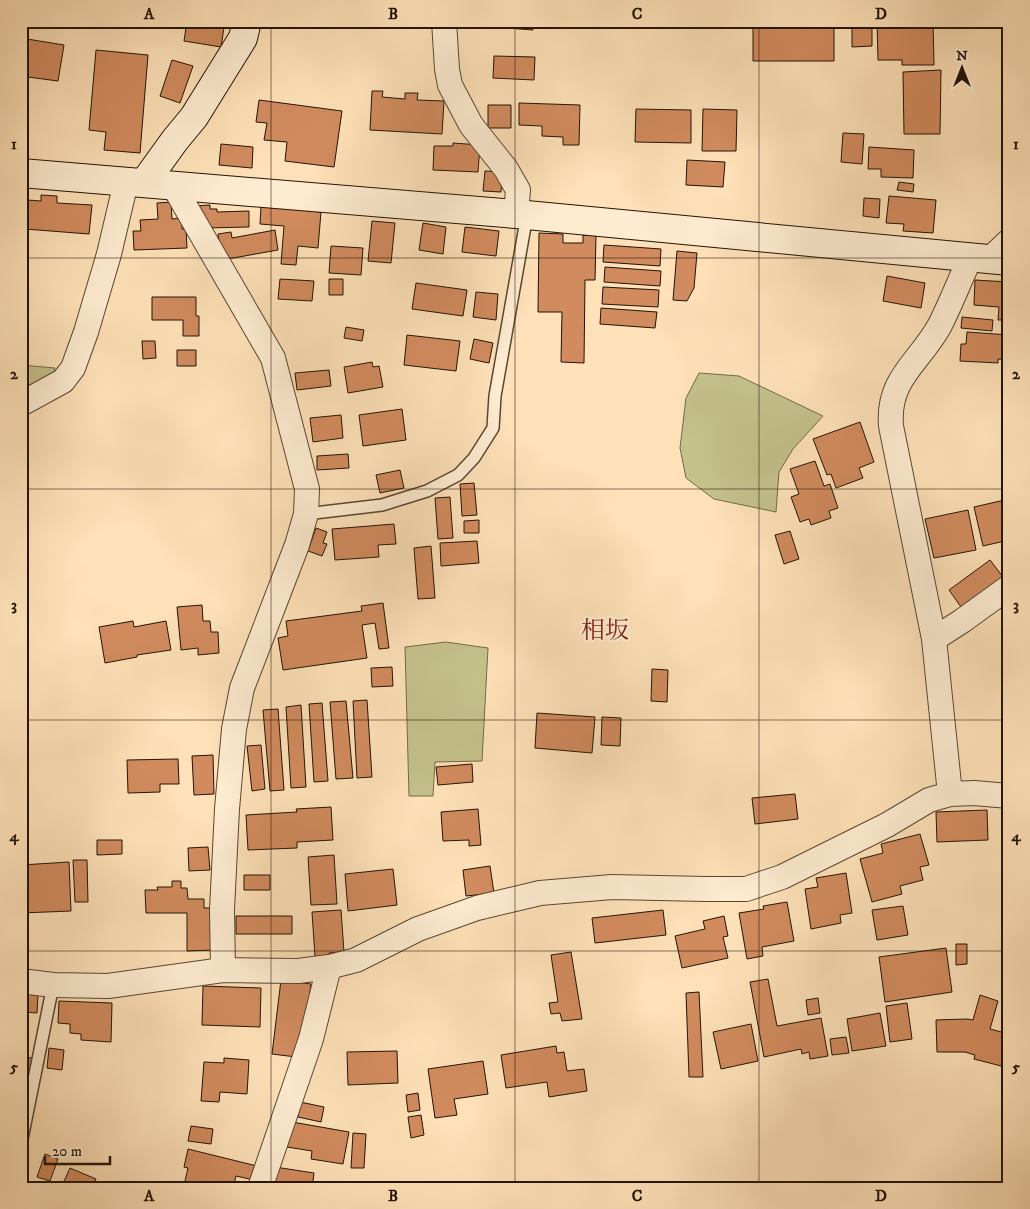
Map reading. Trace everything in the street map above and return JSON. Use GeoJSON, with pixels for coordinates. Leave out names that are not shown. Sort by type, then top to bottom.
{"type":"FeatureCollection","features":[{"type":"Feature","properties":{"kind":"street"},"geometry":{"type":"LineString","coordinates":[[21,404],[62,381],[73,368],[86,332],[109,254],[135,183],[175,140],[194,116],[243,38],[247,21]]}},
{"type":"Feature","properties":{"kind":"street"},"geometry":{"type":"LineString","coordinates":[[444,21],[450,85],[471,126],[506,169],[518,190],[521,214]]}},
{"type":"Feature","properties":{"kind":"street"},"geometry":{"type":"LineString","coordinates":[[21,173],[994,255]]}},
{"type":"Feature","properties":{"kind":"street"},"geometry":{"type":"LineString","coordinates":[[172,185],[273,358],[307,489],[306,514],[297,545],[242,688],[234,729],[222,910],[223,970]]}},
{"type":"Feature","properties":{"kind":"street"},"geometry":{"type":"LineString","coordinates":[[950,794],[934,639],[891,426],[890,411],[895,389],[939,326],[994,255]]}},
{"type":"Feature","properties":{"kind":"street"},"geometry":{"type":"LineString","coordinates":[[934,639],[1009,587]]}},
{"type":"Feature","properties":{"kind":"street"},"geometry":{"type":"LineString","coordinates":[[21,981],[53,985],[108,986],[223,970],[298,971],[329,967],[356,960],[418,929],[476,908],[540,893],[612,887],[746,889],[782,877],[887,824],[929,800],[950,794],[974,793],[1009,796]]}},
{"type":"Feature","properties":{"kind":"street"},"geometry":{"type":"LineString","coordinates":[[260,1188],[311,1039],[329,967]]}},
{"type":"Feature","properties":{"kind":"lane"},"geometry":{"type":"LineString","coordinates":[[306,514],[382,504],[427,491],[458,475],[474,458],[493,428],[521,214]]}},
{"type":"Feature","properties":{"kind":"lane"},"geometry":{"type":"LineString","coordinates":[[21,1144],[53,985]]}},
{"type":"Feature","properties":{"kind":"shaded area"},"geometry":{"type":"Polygon","coordinates":[[[21,365],[55,368],[52,378],[21,394],[21,365]]]}},
{"type":"Feature","properties":{"kind":"shaded area"},"geometry":{"type":"Polygon","coordinates":[[[699,373],[739,376],[823,416],[793,449],[779,472],[776,512],[714,499],[686,478],[680,448],[686,398],[699,373]]]}},
{"type":"Feature","properties":{"kind":"shaded area"},"geometry":{"type":"Polygon","coordinates":[[[446,642],[488,648],[482,761],[435,762],[433,796],[409,796],[405,647],[446,642]]]}},
{"type":"Feature","properties":{"kind":"building"},"geometry":{"type":"Polygon","coordinates":[[[187,21],[225,21],[221,47],[184,41],[187,21]]]}},
{"type":"Feature","properties":{"kind":"building"},"geometry":{"type":"Polygon","coordinates":[[[493,21],[533,21],[533,30],[493,27],[493,21]]]}},
{"type":"Feature","properties":{"kind":"building"},"geometry":{"type":"Polygon","coordinates":[[[753,21],[834,21],[834,61],[753,61],[753,21]]]}},
{"type":"Feature","properties":{"kind":"building"},"geometry":{"type":"Polygon","coordinates":[[[852,21],[872,21],[872,46],[852,47],[852,21]]]}},
{"type":"Feature","properties":{"kind":"building"},"geometry":{"type":"Polygon","coordinates":[[[877,21],[933,21],[934,65],[902,65],[902,60],[878,60],[877,21]]]}},
{"type":"Feature","properties":{"kind":"building"},"geometry":{"type":"Polygon","coordinates":[[[21,38],[64,45],[58,81],[28,77],[27,85],[21,84],[21,38]]]}},
{"type":"Feature","properties":{"kind":"building"},"geometry":{"type":"Polygon","coordinates":[[[96,50],[148,55],[140,153],[104,150],[106,132],[89,130],[96,50]]]}},
{"type":"Feature","properties":{"kind":"building"},"geometry":{"type":"Polygon","coordinates":[[[494,56],[535,57],[534,80],[493,78],[494,56]]]}},
{"type":"Feature","properties":{"kind":"building"},"geometry":{"type":"Polygon","coordinates":[[[172,60],[193,66],[180,103],[160,96],[172,60]]]}},
{"type":"Feature","properties":{"kind":"building"},"geometry":{"type":"Polygon","coordinates":[[[941,70],[940,134],[904,134],[903,72],[941,70]]]}},
{"type":"Feature","properties":{"kind":"building"},"geometry":{"type":"Polygon","coordinates":[[[372,91],[383,91],[382,97],[405,99],[405,93],[418,93],[417,100],[444,101],[442,134],[370,130],[372,91]]]}},
{"type":"Feature","properties":{"kind":"building"},"geometry":{"type":"Polygon","coordinates":[[[259,100],[342,111],[334,167],[285,161],[287,142],[264,140],[267,123],[256,122],[259,100]]]}},
{"type":"Feature","properties":{"kind":"building"},"geometry":{"type":"Polygon","coordinates":[[[519,103],[580,105],[579,145],[563,145],[563,137],[542,136],[542,126],[519,125],[519,103]]]}},
{"type":"Feature","properties":{"kind":"building"},"geometry":{"type":"Polygon","coordinates":[[[488,105],[511,105],[511,128],[488,128],[488,105]]]}},
{"type":"Feature","properties":{"kind":"building"},"geometry":{"type":"Polygon","coordinates":[[[636,109],[691,110],[691,143],[635,142],[636,109]]]}},
{"type":"Feature","properties":{"kind":"building"},"geometry":{"type":"Polygon","coordinates":[[[703,109],[737,110],[736,151],[702,151],[703,109]]]}},
{"type":"Feature","properties":{"kind":"building"},"geometry":{"type":"Polygon","coordinates":[[[843,133],[864,134],[862,164],[841,162],[843,133]]]}},
{"type":"Feature","properties":{"kind":"building"},"geometry":{"type":"Polygon","coordinates":[[[453,143],[480,145],[478,172],[433,170],[434,146],[453,146],[453,143]]]}},
{"type":"Feature","properties":{"kind":"building"},"geometry":{"type":"Polygon","coordinates":[[[221,144],[253,147],[252,168],[219,165],[221,144]]]}},
{"type":"Feature","properties":{"kind":"building"},"geometry":{"type":"Polygon","coordinates":[[[869,147],[914,150],[913,178],[881,177],[881,169],[868,169],[869,147]]]}},
{"type":"Feature","properties":{"kind":"building"},"geometry":{"type":"Polygon","coordinates":[[[687,160],[725,162],[723,187],[686,185],[687,160]]]}},
{"type":"Feature","properties":{"kind":"building"},"geometry":{"type":"Polygon","coordinates":[[[485,171],[502,172],[501,192],[483,191],[485,171]]]}},
{"type":"Feature","properties":{"kind":"building"},"geometry":{"type":"Polygon","coordinates":[[[899,182],[914,184],[913,192],[897,190],[899,182]]]}},
{"type":"Feature","properties":{"kind":"building"},"geometry":{"type":"Polygon","coordinates":[[[41,195],[57,196],[57,203],[92,205],[89,234],[25,229],[27,200],[41,201],[41,195]]]}},
{"type":"Feature","properties":{"kind":"building"},"geometry":{"type":"Polygon","coordinates":[[[889,196],[936,200],[933,233],[903,231],[904,224],[886,223],[889,196]]]}},
{"type":"Feature","properties":{"kind":"building"},"geometry":{"type":"Polygon","coordinates":[[[864,198],[880,199],[879,218],[863,216],[864,198]]]}},
{"type":"Feature","properties":{"kind":"building"},"geometry":{"type":"Polygon","coordinates":[[[171,202],[172,219],[182,218],[182,229],[186,229],[187,248],[134,250],[133,231],[141,231],[140,220],[158,219],[157,203],[171,202]]]}},
{"type":"Feature","properties":{"kind":"building"},"geometry":{"type":"Polygon","coordinates":[[[210,205],[210,209],[217,209],[217,212],[249,211],[249,227],[205,228],[193,206],[210,205]]]}},
{"type":"Feature","properties":{"kind":"building"},"geometry":{"type":"Polygon","coordinates":[[[261,206],[321,212],[318,248],[298,246],[296,265],[281,264],[284,226],[260,224],[261,206]]]}},
{"type":"Feature","properties":{"kind":"building"},"geometry":{"type":"Polygon","coordinates":[[[372,221],[395,223],[391,263],[368,261],[372,221]]]}},
{"type":"Feature","properties":{"kind":"building"},"geometry":{"type":"Polygon","coordinates":[[[423,223],[446,227],[443,254],[419,250],[423,223]]]}},
{"type":"Feature","properties":{"kind":"building"},"geometry":{"type":"Polygon","coordinates":[[[465,227],[499,231],[496,256],[462,252],[465,227]]]}},
{"type":"Feature","properties":{"kind":"building"},"geometry":{"type":"Polygon","coordinates":[[[275,230],[278,250],[222,260],[218,234],[231,232],[232,238],[275,230]]]}},
{"type":"Feature","properties":{"kind":"building"},"geometry":{"type":"Polygon","coordinates":[[[539,233],[563,234],[563,243],[583,243],[583,235],[596,235],[595,280],[585,280],[584,363],[561,362],[562,312],[538,312],[539,233]]]}},
{"type":"Feature","properties":{"kind":"building"},"geometry":{"type":"Polygon","coordinates":[[[604,245],[661,249],[660,266],[603,262],[604,245]]]}},
{"type":"Feature","properties":{"kind":"building"},"geometry":{"type":"Polygon","coordinates":[[[331,246],[363,248],[361,275],[329,273],[331,246]]]}},
{"type":"Feature","properties":{"kind":"building"},"geometry":{"type":"Polygon","coordinates":[[[677,251],[697,253],[694,288],[687,301],[673,300],[677,251]]]}},
{"type":"Feature","properties":{"kind":"building"},"geometry":{"type":"Polygon","coordinates":[[[605,267],[661,271],[660,286],[604,282],[605,267]]]}},
{"type":"Feature","properties":{"kind":"building"},"geometry":{"type":"Polygon","coordinates":[[[887,276],[925,283],[921,308],[883,301],[887,276]]]}},
{"type":"Feature","properties":{"kind":"building"},"geometry":{"type":"Polygon","coordinates":[[[280,279],[314,281],[312,301],[278,299],[280,279]]]}},
{"type":"Feature","properties":{"kind":"building"},"geometry":{"type":"Polygon","coordinates":[[[329,279],[343,279],[343,295],[329,295],[329,279]]]}},
{"type":"Feature","properties":{"kind":"building"},"geometry":{"type":"Polygon","coordinates":[[[975,280],[1009,282],[1009,320],[998,320],[999,307],[974,305],[975,280]]]}},
{"type":"Feature","properties":{"kind":"building"},"geometry":{"type":"Polygon","coordinates":[[[416,283],[467,290],[463,316],[412,309],[416,283]]]}},
{"type":"Feature","properties":{"kind":"building"},"geometry":{"type":"Polygon","coordinates":[[[603,287],[659,290],[658,307],[602,304],[603,287]]]}},
{"type":"Feature","properties":{"kind":"building"},"geometry":{"type":"Polygon","coordinates":[[[476,292],[498,294],[496,320],[473,317],[476,292]]]}},
{"type":"Feature","properties":{"kind":"building"},"geometry":{"type":"Polygon","coordinates":[[[152,297],[196,297],[196,316],[199,316],[199,336],[183,336],[183,320],[152,320],[152,297]]]}},
{"type":"Feature","properties":{"kind":"building"},"geometry":{"type":"Polygon","coordinates":[[[601,308],[657,312],[655,328],[600,324],[601,308]]]}},
{"type":"Feature","properties":{"kind":"building"},"geometry":{"type":"Polygon","coordinates":[[[962,317],[993,320],[992,331],[961,328],[962,317]]]}},
{"type":"Feature","properties":{"kind":"building"},"geometry":{"type":"Polygon","coordinates":[[[346,327],[364,330],[362,341],[344,338],[346,327]]]}},
{"type":"Feature","properties":{"kind":"building"},"geometry":{"type":"Polygon","coordinates":[[[967,332],[1009,335],[1009,360],[998,359],[998,363],[960,361],[961,344],[966,344],[967,332]]]}},
{"type":"Feature","properties":{"kind":"building"},"geometry":{"type":"Polygon","coordinates":[[[407,335],[460,341],[456,371],[404,365],[407,335]]]}},
{"type":"Feature","properties":{"kind":"building"},"geometry":{"type":"Polygon","coordinates":[[[474,339],[493,343],[489,363],[470,359],[474,339]]]}},
{"type":"Feature","properties":{"kind":"building"},"geometry":{"type":"Polygon","coordinates":[[[142,341],[155,341],[156,358],[143,359],[142,341]]]}},
{"type":"Feature","properties":{"kind":"building"},"geometry":{"type":"Polygon","coordinates":[[[177,350],[196,350],[196,366],[177,366],[177,350]]]}},
{"type":"Feature","properties":{"kind":"building"},"geometry":{"type":"Polygon","coordinates":[[[372,362],[373,367],[379,366],[383,387],[348,393],[344,367],[372,362]]]}},
{"type":"Feature","properties":{"kind":"building"},"geometry":{"type":"Polygon","coordinates":[[[329,370],[331,386],[297,390],[295,373],[329,370]]]}},
{"type":"Feature","properties":{"kind":"building"},"geometry":{"type":"Polygon","coordinates":[[[402,409],[406,440],[363,446],[359,415],[402,409]]]}},
{"type":"Feature","properties":{"kind":"building"},"geometry":{"type":"Polygon","coordinates":[[[341,415],[343,438],[313,442],[310,418],[341,415]]]}},
{"type":"Feature","properties":{"kind":"building"},"geometry":{"type":"Polygon","coordinates":[[[860,422],[874,462],[859,468],[863,478],[836,488],[831,474],[827,475],[813,439],[860,422]]]}},
{"type":"Feature","properties":{"kind":"building"},"geometry":{"type":"Polygon","coordinates":[[[348,454],[349,468],[317,470],[317,456],[348,454]]]}},
{"type":"Feature","properties":{"kind":"building"},"geometry":{"type":"Polygon","coordinates":[[[815,461],[824,486],[830,484],[838,508],[829,511],[831,518],[811,525],[809,519],[800,522],[791,497],[799,494],[790,469],[815,461]]]}},
{"type":"Feature","properties":{"kind":"building"},"geometry":{"type":"Polygon","coordinates":[[[400,470],[404,488],[380,493],[376,475],[400,470]]]}},
{"type":"Feature","properties":{"kind":"building"},"geometry":{"type":"Polygon","coordinates":[[[474,483],[477,515],[462,516],[460,484],[474,483]]]}},
{"type":"Feature","properties":{"kind":"building"},"geometry":{"type":"Polygon","coordinates":[[[450,497],[453,538],[438,539],[435,498],[450,497]]]}},
{"type":"Feature","properties":{"kind":"building"},"geometry":{"type":"Polygon","coordinates":[[[1009,499],[1009,540],[983,546],[974,507],[1009,499]]]}},
{"type":"Feature","properties":{"kind":"building"},"geometry":{"type":"Polygon","coordinates":[[[968,510],[976,550],[934,558],[925,519],[968,510]]]}},
{"type":"Feature","properties":{"kind":"building"},"geometry":{"type":"Polygon","coordinates":[[[479,520],[479,533],[464,533],[464,521],[479,520]]]}},
{"type":"Feature","properties":{"kind":"building"},"geometry":{"type":"Polygon","coordinates":[[[394,524],[396,544],[378,545],[379,557],[335,560],[332,529],[394,524]]]}},
{"type":"Feature","properties":{"kind":"building"},"geometry":{"type":"Polygon","coordinates":[[[316,528],[327,532],[323,543],[327,544],[322,556],[308,551],[316,528]]]}},
{"type":"Feature","properties":{"kind":"building"},"geometry":{"type":"Polygon","coordinates":[[[790,531],[799,559],[784,564],[775,535],[790,531]]]}},
{"type":"Feature","properties":{"kind":"building"},"geometry":{"type":"Polygon","coordinates":[[[477,541],[479,563],[441,566],[440,543],[477,541]]]}},
{"type":"Feature","properties":{"kind":"building"},"geometry":{"type":"Polygon","coordinates":[[[431,546],[435,598],[418,599],[414,548],[431,546]]]}},
{"type":"Feature","properties":{"kind":"building"},"geometry":{"type":"Polygon","coordinates":[[[990,560],[1003,577],[961,607],[949,590],[990,560]]]}},
{"type":"Feature","properties":{"kind":"building"},"geometry":{"type":"Polygon","coordinates":[[[383,603],[389,648],[379,649],[375,623],[362,625],[367,658],[283,670],[278,638],[288,636],[286,621],[362,611],[361,606],[383,603]]]}},
{"type":"Feature","properties":{"kind":"building"},"geometry":{"type":"Polygon","coordinates":[[[202,605],[203,621],[210,621],[211,632],[218,632],[219,653],[198,655],[198,648],[181,650],[177,607],[202,605]]]}},
{"type":"Feature","properties":{"kind":"building"},"geometry":{"type":"Polygon","coordinates":[[[133,621],[134,627],[166,621],[171,650],[137,655],[137,657],[105,663],[99,627],[133,621]]]}},
{"type":"Feature","properties":{"kind":"building"},"geometry":{"type":"Polygon","coordinates":[[[392,667],[393,686],[372,687],[371,668],[392,667]]]}},
{"type":"Feature","properties":{"kind":"building"},"geometry":{"type":"Polygon","coordinates":[[[652,669],[668,670],[667,702],[651,701],[652,669]]]}},
{"type":"Feature","properties":{"kind":"building"},"geometry":{"type":"Polygon","coordinates":[[[367,700],[372,777],[357,778],[353,701],[367,700]]]}},
{"type":"Feature","properties":{"kind":"building"},"geometry":{"type":"Polygon","coordinates":[[[346,701],[353,778],[336,779],[330,702],[346,701]]]}},
{"type":"Feature","properties":{"kind":"building"},"geometry":{"type":"Polygon","coordinates":[[[322,703],[328,781],[314,782],[309,704],[322,703]]]}},
{"type":"Feature","properties":{"kind":"building"},"geometry":{"type":"Polygon","coordinates":[[[301,705],[306,787],[291,788],[286,707],[301,705]]]}},
{"type":"Feature","properties":{"kind":"building"},"geometry":{"type":"Polygon","coordinates":[[[278,709],[284,790],[270,791],[263,710],[278,709]]]}},
{"type":"Feature","properties":{"kind":"building"},"geometry":{"type":"Polygon","coordinates":[[[537,713],[595,717],[592,753],[535,748],[537,713]]]}},
{"type":"Feature","properties":{"kind":"building"},"geometry":{"type":"Polygon","coordinates":[[[602,717],[621,718],[620,746],[601,745],[602,717]]]}},
{"type":"Feature","properties":{"kind":"building"},"geometry":{"type":"Polygon","coordinates":[[[261,745],[265,789],[252,791],[247,746],[261,745]]]}},
{"type":"Feature","properties":{"kind":"building"},"geometry":{"type":"Polygon","coordinates":[[[213,755],[214,794],[194,795],[192,756],[213,755]]]}},
{"type":"Feature","properties":{"kind":"building"},"geometry":{"type":"Polygon","coordinates":[[[178,759],[179,784],[160,784],[160,792],[128,793],[127,760],[178,759]]]}},
{"type":"Feature","properties":{"kind":"building"},"geometry":{"type":"Polygon","coordinates":[[[472,764],[473,782],[438,785],[436,767],[472,764]]]}},
{"type":"Feature","properties":{"kind":"building"},"geometry":{"type":"Polygon","coordinates":[[[795,794],[798,819],[755,824],[752,798],[795,794]]]}},
{"type":"Feature","properties":{"kind":"building"},"geometry":{"type":"Polygon","coordinates":[[[331,807],[333,840],[297,842],[297,848],[248,850],[246,815],[297,812],[296,809],[331,807]]]}},
{"type":"Feature","properties":{"kind":"building"},"geometry":{"type":"Polygon","coordinates":[[[478,809],[481,845],[469,846],[469,840],[443,841],[441,812],[478,809]]]}},
{"type":"Feature","properties":{"kind":"building"},"geometry":{"type":"Polygon","coordinates":[[[987,810],[988,840],[937,842],[936,812],[987,810]]]}},
{"type":"Feature","properties":{"kind":"building"},"geometry":{"type":"Polygon","coordinates":[[[920,834],[929,865],[920,867],[923,880],[900,886],[902,894],[872,902],[860,859],[883,853],[881,844],[920,834]]]}},
{"type":"Feature","properties":{"kind":"building"},"geometry":{"type":"Polygon","coordinates":[[[97,840],[122,840],[122,854],[97,855],[97,840]]]}},
{"type":"Feature","properties":{"kind":"building"},"geometry":{"type":"Polygon","coordinates":[[[208,847],[210,870],[189,871],[188,848],[208,847]]]}},
{"type":"Feature","properties":{"kind":"building"},"geometry":{"type":"Polygon","coordinates":[[[334,855],[337,904],[311,905],[308,857],[334,855]]]}},
{"type":"Feature","properties":{"kind":"building"},"geometry":{"type":"Polygon","coordinates":[[[73,860],[87,860],[88,902],[75,902],[73,860]]]}},
{"type":"Feature","properties":{"kind":"building"},"geometry":{"type":"Polygon","coordinates":[[[69,862],[71,911],[21,913],[21,865],[69,862]]]}},
{"type":"Feature","properties":{"kind":"building"},"geometry":{"type":"Polygon","coordinates":[[[490,866],[494,893],[466,896],[463,870],[490,866]]]}},
{"type":"Feature","properties":{"kind":"building"},"geometry":{"type":"Polygon","coordinates":[[[393,869],[397,905],[348,911],[345,874],[393,869]]]}},
{"type":"Feature","properties":{"kind":"building"},"geometry":{"type":"Polygon","coordinates":[[[846,873],[852,913],[840,915],[841,923],[811,929],[805,889],[818,887],[816,878],[846,873]]]}},
{"type":"Feature","properties":{"kind":"building"},"geometry":{"type":"Polygon","coordinates":[[[244,875],[270,875],[270,890],[244,890],[244,875]]]}},
{"type":"Feature","properties":{"kind":"building"},"geometry":{"type":"Polygon","coordinates":[[[172,881],[181,881],[181,888],[187,888],[188,899],[204,899],[204,908],[213,908],[213,950],[187,951],[187,913],[146,913],[145,890],[158,890],[157,887],[172,887],[172,881]]]}},
{"type":"Feature","properties":{"kind":"building"},"geometry":{"type":"Polygon","coordinates":[[[787,902],[794,941],[762,947],[763,956],[747,959],[739,913],[764,909],[763,906],[787,902]]]}},
{"type":"Feature","properties":{"kind":"building"},"geometry":{"type":"Polygon","coordinates":[[[903,906],[908,935],[877,940],[872,910],[903,906]]]}},
{"type":"Feature","properties":{"kind":"building"},"geometry":{"type":"Polygon","coordinates":[[[341,910],[344,952],[329,953],[329,956],[315,957],[312,912],[341,910]]]}},
{"type":"Feature","properties":{"kind":"building"},"geometry":{"type":"Polygon","coordinates":[[[663,910],[666,935],[595,943],[592,918],[663,910]]]}},
{"type":"Feature","properties":{"kind":"building"},"geometry":{"type":"Polygon","coordinates":[[[236,916],[292,916],[292,934],[236,934],[236,916]]]}},
{"type":"Feature","properties":{"kind":"building"},"geometry":{"type":"Polygon","coordinates":[[[724,916],[728,936],[723,937],[728,958],[682,968],[675,936],[705,929],[703,921],[724,916]]]}},
{"type":"Feature","properties":{"kind":"building"},"geometry":{"type":"Polygon","coordinates":[[[956,944],[967,944],[967,964],[956,965],[956,944]]]}},
{"type":"Feature","properties":{"kind":"building"},"geometry":{"type":"Polygon","coordinates":[[[946,948],[952,992],[885,1002],[879,957],[946,948]]]}},
{"type":"Feature","properties":{"kind":"building"},"geometry":{"type":"Polygon","coordinates":[[[571,952],[582,1019],[562,1021],[560,1013],[551,1014],[549,1003],[558,1002],[551,955],[571,952]]]}},
{"type":"Feature","properties":{"kind":"building"},"geometry":{"type":"Polygon","coordinates":[[[768,979],[777,1026],[821,1018],[828,1056],[810,1059],[809,1052],[802,1054],[801,1049],[764,1057],[750,982],[768,979]]]}},
{"type":"Feature","properties":{"kind":"building"},"geometry":{"type":"Polygon","coordinates":[[[281,980],[311,984],[304,1041],[296,1057],[272,1054],[281,980]]]}},
{"type":"Feature","properties":{"kind":"building"},"geometry":{"type":"Polygon","coordinates":[[[203,986],[261,988],[260,1027],[202,1025],[203,986]]]}},
{"type":"Feature","properties":{"kind":"building"},"geometry":{"type":"Polygon","coordinates":[[[699,992],[703,1077],[689,1077],[686,993],[699,992]]]}},
{"type":"Feature","properties":{"kind":"building"},"geometry":{"type":"Polygon","coordinates":[[[21,994],[38,995],[37,1013],[23,1012],[22,1024],[21,994]]]}},
{"type":"Feature","properties":{"kind":"building"},"geometry":{"type":"Polygon","coordinates":[[[980,995],[998,1001],[990,1029],[1009,1034],[1009,1068],[974,1059],[975,1055],[965,1052],[937,1052],[936,1020],[973,1020],[980,995]]]}},
{"type":"Feature","properties":{"kind":"building"},"geometry":{"type":"Polygon","coordinates":[[[818,998],[820,1013],[808,1015],[806,1000],[818,998]]]}},
{"type":"Feature","properties":{"kind":"building"},"geometry":{"type":"Polygon","coordinates":[[[59,1001],[112,1003],[111,1042],[81,1040],[81,1034],[70,1033],[70,1024],[58,1023],[59,1001]]]}},
{"type":"Feature","properties":{"kind":"building"},"geometry":{"type":"Polygon","coordinates":[[[907,1003],[912,1039],[890,1042],[886,1006],[907,1003]]]}},
{"type":"Feature","properties":{"kind":"building"},"geometry":{"type":"Polygon","coordinates":[[[880,1013],[886,1046],[852,1051],[847,1019],[880,1013]]]}},
{"type":"Feature","properties":{"kind":"building"},"geometry":{"type":"Polygon","coordinates":[[[751,1024],[758,1061],[721,1069],[713,1032],[751,1024]]]}},
{"type":"Feature","properties":{"kind":"building"},"geometry":{"type":"Polygon","coordinates":[[[846,1037],[849,1053],[832,1055],[830,1039],[846,1037]]]}},
{"type":"Feature","properties":{"kind":"building"},"geometry":{"type":"Polygon","coordinates":[[[556,1046],[557,1053],[564,1052],[567,1071],[584,1069],[587,1091],[549,1097],[547,1082],[506,1088],[501,1055],[556,1046]]]}},
{"type":"Feature","properties":{"kind":"building"},"geometry":{"type":"Polygon","coordinates":[[[49,1048],[64,1050],[62,1070],[47,1068],[49,1048]]]}},
{"type":"Feature","properties":{"kind":"building"},"geometry":{"type":"Polygon","coordinates":[[[397,1051],[398,1083],[348,1085],[347,1052],[397,1051]]]}},
{"type":"Feature","properties":{"kind":"building"},"geometry":{"type":"Polygon","coordinates":[[[24,1057],[32,1058],[27,1090],[21,1089],[24,1057]]]}},
{"type":"Feature","properties":{"kind":"building"},"geometry":{"type":"Polygon","coordinates":[[[224,1058],[249,1060],[247,1094],[220,1092],[219,1102],[201,1101],[204,1062],[224,1063],[224,1058]]]}},
{"type":"Feature","properties":{"kind":"building"},"geometry":{"type":"Polygon","coordinates":[[[483,1061],[488,1094],[454,1099],[457,1115],[435,1118],[428,1069],[483,1061]]]}},
{"type":"Feature","properties":{"kind":"building"},"geometry":{"type":"Polygon","coordinates":[[[418,1093],[420,1110],[408,1112],[406,1095],[418,1093]]]}},
{"type":"Feature","properties":{"kind":"building"},"geometry":{"type":"Polygon","coordinates":[[[300,1102],[324,1107],[321,1122],[298,1117],[300,1102]]]}},
{"type":"Feature","properties":{"kind":"building"},"geometry":{"type":"Polygon","coordinates":[[[421,1115],[424,1135],[411,1138],[408,1117],[421,1115]]]}},
{"type":"Feature","properties":{"kind":"building"},"geometry":{"type":"Polygon","coordinates":[[[292,1122],[349,1132],[343,1164],[311,1159],[312,1151],[287,1147],[292,1122]]]}},
{"type":"Feature","properties":{"kind":"building"},"geometry":{"type":"Polygon","coordinates":[[[191,1126],[213,1129],[211,1144],[188,1141],[191,1126]]]}},
{"type":"Feature","properties":{"kind":"building"},"geometry":{"type":"Polygon","coordinates":[[[353,1133],[366,1134],[364,1168],[351,1168],[353,1133]]]}},
{"type":"Feature","properties":{"kind":"building"},"geometry":{"type":"Polygon","coordinates":[[[188,1149],[257,1166],[254,1180],[236,1176],[233,1188],[196,1188],[184,1185],[188,1168],[184,1167],[188,1149]]]}},
{"type":"Feature","properties":{"kind":"building"},"geometry":{"type":"Polygon","coordinates":[[[45,1154],[58,1159],[50,1181],[37,1177],[45,1154]]]}},
{"type":"Feature","properties":{"kind":"building"},"geometry":{"type":"Polygon","coordinates":[[[275,1167],[314,1173],[312,1188],[272,1188],[275,1167]]]}},
{"type":"Feature","properties":{"kind":"building"},"geometry":{"type":"Polygon","coordinates":[[[70,1168],[96,1179],[92,1188],[61,1188],[70,1168]]]}},
{"type":"Feature","properties":{"kind":"building"},"geometry":{"type":"Polygon","coordinates":[[[614,1184],[614,1188],[583,1188],[583,1187],[614,1184]]]}},
{"type":"Feature","properties":{"kind":"district","name":"相坂"},"geometry":{"type":"Point","coordinates":[605,630]}}]}
